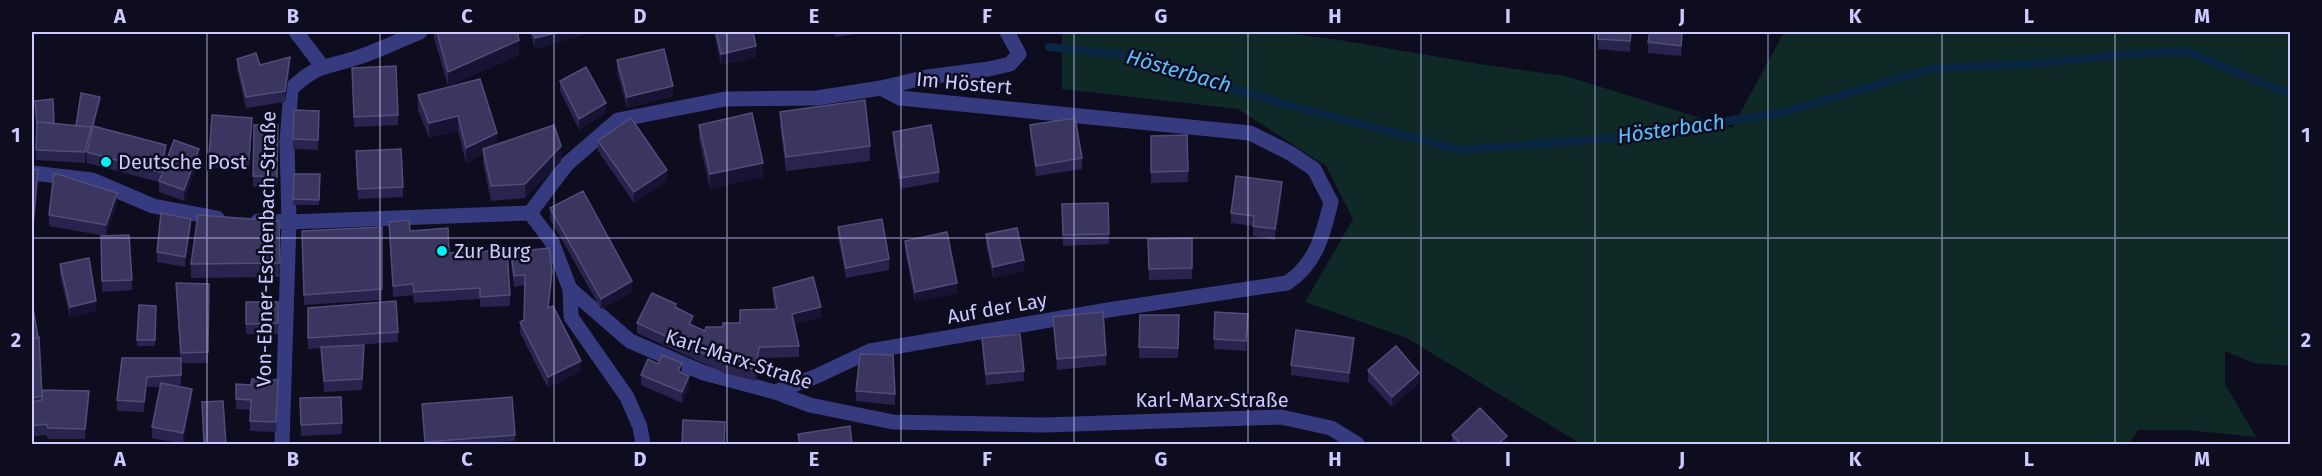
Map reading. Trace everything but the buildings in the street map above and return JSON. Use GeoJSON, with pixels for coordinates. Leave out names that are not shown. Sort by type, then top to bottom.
{"type":"FeatureCollection","features":[{"type":"Feature","properties":{"kind":"street"},"geometry":{"type":"LineString","coordinates":[[296,32],[322,66]]}},
{"type":"Feature","properties":{"kind":"street","name":"Von-Ebner-Eschenbach-Straße"},"geometry":{"type":"LineString","coordinates":[[282,444],[288,222],[287,142],[291,88],[307,74],[322,66],[358,57],[420,32]]}},
{"type":"Feature","properties":{"kind":"street"},"geometry":{"type":"LineString","coordinates":[[32,173],[92,180],[153,206],[211,218],[288,222],[530,213],[567,164],[618,120],[724,99],[817,98],[881,88],[927,77],[965,73],[1010,63],[1019,54],[1007,32]]}},
{"type":"Feature","properties":{"kind":"street","name":"Im Höstert"},"geometry":{"type":"LineString","coordinates":[[881,88],[900,98],[1250,133],[1290,153],[1314,169],[1331,202],[1321,242],[1302,273]]}},
{"type":"Feature","properties":{"kind":"street","name":"Karl-Marx-Straße"},"geometry":{"type":"LineString","coordinates":[[530,213],[552,242],[570,289],[630,341],[704,373],[775,392],[810,405],[893,422],[1045,425],[1281,417],[1331,428],[1357,444]]}},
{"type":"Feature","properties":{"kind":"street","name":"Auf der Lay"},"geometry":{"type":"LineString","coordinates":[[775,392],[818,376],[870,351],[1120,308],[1287,283],[1302,273]]}},
{"type":"Feature","properties":{"kind":"street"},"geometry":{"type":"LineString","coordinates":[[570,289],[572,317],[627,397],[640,427],[643,444]]}},
{"type":"Feature","properties":{"kind":"green space"},"geometry":{"type":"Polygon","coordinates":[[[1062,32],[1280,32],[1339,40],[1566,76],[1732,128],[1784,32],[2290,32],[2290,366],[2254,363],[2225,351],[2225,384],[2256,437],[2186,430],[2138,430],[2129,444],[1581,444],[1407,338],[1305,302],[1353,219],[1326,166],[1238,109],[1062,89],[1062,32]]]}},
{"type":"Feature","properties":{"kind":"waterway","name":"Hösterbach"},"geometry":{"type":"LineString","coordinates":[[1049,47],[1118,54],[1291,106],[1460,150],[1616,138],[1781,113],[1930,69],[2055,62],[2128,54],[2185,51],[2290,94]]}},
{"type":"Feature","properties":{"kind":"place","name":"Deutsche Post"},"geometry":{"type":"Point","coordinates":[106,162]}},
{"type":"Feature","properties":{"kind":"place","name":"Zur Burg"},"geometry":{"type":"Point","coordinates":[442,251]}}]}
